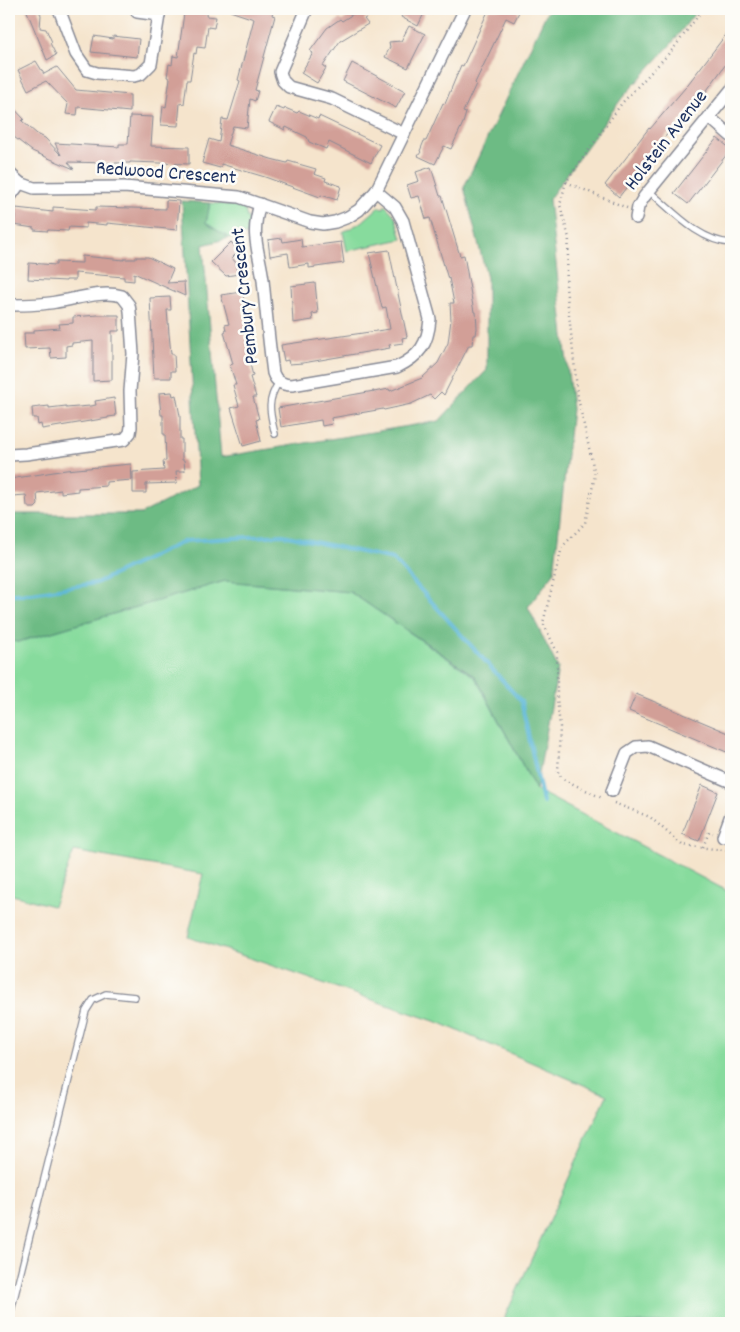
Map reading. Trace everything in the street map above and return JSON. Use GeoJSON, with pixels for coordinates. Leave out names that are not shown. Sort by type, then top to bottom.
{"type":"FeatureCollection","features":[{"type":"Feature","properties":{"kind":"street"},"geometry":{"type":"LineString","coordinates":[[59,9],[76,54],[87,70],[97,73],[134,76],[141,74],[151,64],[160,12],[137,12]]}},
{"type":"Feature","properties":{"kind":"street"},"geometry":{"type":"LineString","coordinates":[[307,9],[280,72],[286,84],[289,87],[332,99],[404,134]]}},
{"type":"Feature","properties":{"kind":"street","name":"Redwood Crescent"},"geometry":{"type":"LineString","coordinates":[[9,172],[20,182],[34,188],[81,186],[188,191],[239,197],[310,222],[324,224],[335,222],[359,210],[376,191],[465,9]]}},
{"type":"Feature","properties":{"kind":"street","name":"Holstein Avenue"},"geometry":{"type":"LineString","coordinates":[[637,215],[641,202],[648,191],[731,90]]}},
{"type":"Feature","properties":{"kind":"street"},"geometry":{"type":"LineString","coordinates":[[709,117],[731,136]]}},
{"type":"Feature","properties":{"kind":"street"},"geometry":{"type":"LineString","coordinates":[[9,198],[20,182]]}},
{"type":"Feature","properties":{"kind":"street","name":"Pembury Crescent"},"geometry":{"type":"LineString","coordinates":[[260,204],[256,219],[256,244],[262,269],[273,374],[280,382],[292,385],[397,367],[409,361],[424,345],[429,332],[430,318],[403,221],[395,207],[376,191]]}},
{"type":"Feature","properties":{"kind":"street"},"geometry":{"type":"LineString","coordinates":[[9,305],[55,303],[78,297],[112,294],[122,296],[129,305],[133,354],[130,391],[131,427],[130,433],[124,440],[9,455]]}},
{"type":"Feature","properties":{"kind":"street"},"geometry":{"type":"LineString","coordinates":[[612,791],[627,753],[636,747],[648,746],[731,782]]}},
{"type":"Feature","properties":{"kind":"street"},"geometry":{"type":"LineString","coordinates":[[722,836],[731,815]]}},
{"type":"Feature","properties":{"kind":"lane"},"geometry":{"type":"LineString","coordinates":[[648,191],[677,217],[708,237],[731,243]]}},
{"type":"Feature","properties":{"kind":"lane","name":"Pembury Crescent"},"geometry":{"type":"LineString","coordinates":[[275,434],[269,404],[280,382]]}},
{"type":"Feature","properties":{"kind":"lane"},"geometry":{"type":"LineString","coordinates":[[9,1319],[86,1011],[93,1000],[106,994],[135,997]]}},
{"type":"Feature","properties":{"kind":"path"},"geometry":{"type":"LineString","coordinates":[[703,9],[674,48],[622,103],[566,182],[560,205],[569,238],[566,287],[578,398],[595,475],[585,523],[562,547],[543,623],[557,652],[557,698],[560,726],[558,773],[563,779],[593,794],[650,817],[682,845],[731,851]]}},
{"type":"Feature","properties":{"kind":"path"},"geometry":{"type":"LineString","coordinates":[[566,182],[637,215]]}},
{"type":"Feature","properties":{"kind":"green space"},"geometry":{"type":"Polygon","coordinates":[[[552,9],[698,9],[672,43],[622,98],[549,199],[572,409],[554,573],[528,607],[558,668],[536,790],[475,676],[350,592],[225,581],[18,642],[9,641],[9,514],[141,514],[198,485],[182,201],[210,203],[206,223],[229,238],[203,245],[221,457],[439,421],[487,370],[487,278],[464,187],[547,12],[552,9]]]}},
{"type":"Feature","properties":{"kind":"green space"},"geometry":{"type":"Polygon","coordinates":[[[210,203],[233,205],[245,210],[247,218],[251,219],[249,234],[229,238],[206,223],[210,203]]]}},
{"type":"Feature","properties":{"kind":"green space"},"geometry":{"type":"Polygon","coordinates":[[[385,205],[395,216],[402,239],[347,251],[343,232],[362,222],[379,207],[384,208],[385,205]]]}},
{"type":"Feature","properties":{"kind":"green space"},"geometry":{"type":"Polygon","coordinates":[[[225,581],[350,592],[475,677],[536,790],[731,893],[731,1323],[502,1323],[607,1095],[440,1023],[188,937],[203,874],[74,851],[53,906],[9,894],[9,640],[18,642],[225,581]]]}},
{"type":"Feature","properties":{"kind":"building"},"geometry":{"type":"Polygon","coordinates":[[[26,9],[38,9],[41,15],[40,28],[46,29],[56,55],[47,60],[26,9]]]}},
{"type":"Feature","properties":{"kind":"building"},"geometry":{"type":"Polygon","coordinates":[[[187,9],[207,10],[206,16],[216,17],[214,28],[208,27],[205,48],[197,47],[196,54],[194,53],[190,80],[187,80],[184,104],[180,103],[178,126],[161,125],[163,106],[166,107],[170,78],[167,77],[169,64],[172,65],[173,56],[178,57],[184,13],[187,13],[187,9]]]}},
{"type":"Feature","properties":{"kind":"building"},"geometry":{"type":"Polygon","coordinates":[[[230,9],[267,9],[273,11],[272,15],[275,16],[255,90],[258,91],[255,101],[250,99],[247,128],[233,126],[227,145],[271,159],[287,163],[288,161],[316,169],[314,174],[326,178],[325,181],[341,186],[337,200],[321,195],[320,197],[265,177],[221,164],[220,168],[202,163],[209,139],[219,142],[222,119],[228,120],[240,81],[238,80],[254,19],[230,11],[230,9]]]}},
{"type":"Feature","properties":{"kind":"building"},"geometry":{"type":"Polygon","coordinates":[[[361,9],[381,9],[364,19],[368,24],[340,41],[323,66],[326,68],[317,83],[301,73],[313,53],[310,51],[327,28],[340,19],[342,21],[361,9]]]}},
{"type":"Feature","properties":{"kind":"building"},"geometry":{"type":"Polygon","coordinates":[[[405,9],[426,9],[418,26],[401,17],[405,9]]]}},
{"type":"Feature","properties":{"kind":"building"},"geometry":{"type":"Polygon","coordinates":[[[489,9],[513,9],[519,12],[514,22],[506,18],[475,83],[463,112],[466,113],[463,123],[451,149],[444,146],[435,164],[418,156],[443,103],[445,104],[461,65],[463,66],[489,9]]]}},
{"type":"Feature","properties":{"kind":"building"},"geometry":{"type":"Polygon","coordinates":[[[409,26],[425,34],[408,68],[385,57],[390,47],[389,42],[401,41],[409,26]]]}},
{"type":"Feature","properties":{"kind":"building"},"geometry":{"type":"Polygon","coordinates":[[[731,28],[731,57],[705,93],[703,92],[670,134],[668,133],[619,197],[605,185],[649,128],[685,88],[731,28]]]}},
{"type":"Feature","properties":{"kind":"building"},"geometry":{"type":"Polygon","coordinates":[[[94,36],[113,39],[113,36],[139,39],[137,57],[91,52],[94,36]]]}},
{"type":"Feature","properties":{"kind":"building"},"geometry":{"type":"Polygon","coordinates":[[[36,61],[44,74],[57,67],[76,90],[130,95],[130,112],[78,107],[77,115],[66,114],[68,104],[46,81],[28,90],[18,70],[36,61]]]}},
{"type":"Feature","properties":{"kind":"building"},"geometry":{"type":"Polygon","coordinates":[[[352,63],[405,91],[396,108],[343,81],[352,63]]]}},
{"type":"Feature","properties":{"kind":"building"},"geometry":{"type":"Polygon","coordinates":[[[9,103],[24,119],[22,121],[37,134],[45,138],[61,155],[55,143],[119,147],[119,144],[128,144],[130,116],[153,117],[151,146],[189,147],[189,164],[68,162],[74,169],[32,151],[14,137],[9,130],[9,103]]]}},
{"type":"Feature","properties":{"kind":"building"},"geometry":{"type":"Polygon","coordinates":[[[276,107],[284,110],[285,108],[297,113],[299,111],[318,119],[319,116],[380,145],[371,163],[329,142],[326,149],[309,142],[307,137],[286,127],[285,130],[269,122],[276,107]]]}},
{"type":"Feature","properties":{"kind":"building"},"geometry":{"type":"Polygon","coordinates":[[[717,138],[731,149],[688,204],[674,193],[717,138]]]}},
{"type":"Feature","properties":{"kind":"building"},"geometry":{"type":"Polygon","coordinates":[[[431,167],[460,256],[464,255],[474,312],[476,312],[477,328],[476,335],[473,335],[472,345],[469,345],[444,395],[441,392],[434,399],[430,395],[411,404],[331,418],[332,424],[322,426],[321,420],[281,427],[278,408],[374,391],[389,389],[390,391],[422,378],[438,363],[448,343],[451,320],[450,303],[454,303],[449,278],[430,218],[426,219],[419,196],[411,198],[407,185],[419,181],[416,172],[431,167]]]}},
{"type":"Feature","properties":{"kind":"building"},"geometry":{"type":"Polygon","coordinates":[[[166,200],[179,201],[177,230],[107,223],[107,225],[86,223],[86,228],[69,227],[68,231],[48,231],[14,225],[16,208],[53,212],[53,207],[96,210],[96,207],[166,209],[166,200]]]}},
{"type":"Feature","properties":{"kind":"building"},"geometry":{"type":"Polygon","coordinates":[[[282,238],[283,242],[301,239],[302,247],[341,242],[344,263],[309,268],[309,264],[290,267],[288,253],[270,256],[268,240],[282,238]]]}},
{"type":"Feature","properties":{"kind":"building"},"geometry":{"type":"Polygon","coordinates":[[[231,242],[239,251],[232,258],[236,263],[239,274],[226,276],[211,262],[231,242]]]}},
{"type":"Feature","properties":{"kind":"building"},"geometry":{"type":"Polygon","coordinates":[[[389,250],[407,337],[402,338],[403,343],[389,345],[390,348],[303,363],[289,364],[288,360],[284,361],[281,345],[390,329],[386,307],[382,308],[369,253],[389,250]]]}},
{"type":"Feature","properties":{"kind":"building"},"geometry":{"type":"Polygon","coordinates":[[[82,256],[124,260],[148,257],[173,269],[167,283],[184,282],[185,296],[134,273],[134,281],[124,280],[124,277],[75,273],[75,280],[28,279],[29,263],[56,265],[56,262],[82,263],[82,256]]]}},
{"type":"Feature","properties":{"kind":"building"},"geometry":{"type":"Polygon","coordinates":[[[315,283],[318,313],[312,314],[313,320],[293,323],[291,286],[315,283]]]}},
{"type":"Feature","properties":{"kind":"building"},"geometry":{"type":"Polygon","coordinates":[[[242,292],[246,309],[243,310],[248,330],[244,331],[251,356],[248,356],[253,376],[250,377],[256,397],[253,397],[259,419],[256,420],[261,441],[243,446],[231,408],[239,406],[233,385],[236,385],[230,365],[233,364],[224,332],[226,331],[225,325],[229,324],[221,295],[242,292]]]}},
{"type":"Feature","properties":{"kind":"building"},"geometry":{"type":"Polygon","coordinates":[[[170,297],[171,310],[167,310],[171,354],[174,354],[175,371],[171,371],[171,378],[154,378],[150,298],[170,297]]]}},
{"type":"Feature","properties":{"kind":"building"},"geometry":{"type":"Polygon","coordinates":[[[119,315],[119,331],[112,331],[112,380],[93,381],[93,341],[72,343],[72,345],[66,346],[66,357],[51,358],[50,348],[25,349],[24,333],[34,333],[34,330],[60,328],[59,324],[73,323],[73,317],[119,315]]]}},
{"type":"Feature","properties":{"kind":"building"},"geometry":{"type":"Polygon","coordinates":[[[172,392],[173,396],[176,395],[180,416],[180,439],[182,439],[182,460],[184,460],[185,471],[176,471],[177,483],[146,484],[146,493],[133,493],[133,472],[164,470],[163,461],[166,461],[165,434],[163,434],[163,415],[161,415],[159,393],[172,392]]]}},
{"type":"Feature","properties":{"kind":"building"},"geometry":{"type":"Polygon","coordinates":[[[114,398],[116,416],[108,418],[42,429],[41,424],[38,425],[37,418],[33,418],[32,408],[90,406],[96,405],[95,401],[114,398]]]}},
{"type":"Feature","properties":{"kind":"building"},"geometry":{"type":"Polygon","coordinates":[[[131,464],[132,480],[106,482],[106,486],[78,488],[78,491],[61,493],[61,490],[37,493],[38,505],[35,508],[27,506],[26,495],[12,496],[10,479],[66,470],[131,464]]]}},
{"type":"Feature","properties":{"kind":"building"},"geometry":{"type":"Polygon","coordinates":[[[636,694],[731,734],[729,753],[629,711],[636,694]]]}},
{"type":"Feature","properties":{"kind":"building"},"geometry":{"type":"Polygon","coordinates":[[[702,785],[718,792],[699,841],[682,834],[702,785]]]}},
{"type":"Feature","properties":{"kind":"waterway"},"geometry":{"type":"LineString","coordinates":[[9,594],[25,594],[96,583],[185,541],[283,535],[393,559],[521,701],[543,802]]}}]}
